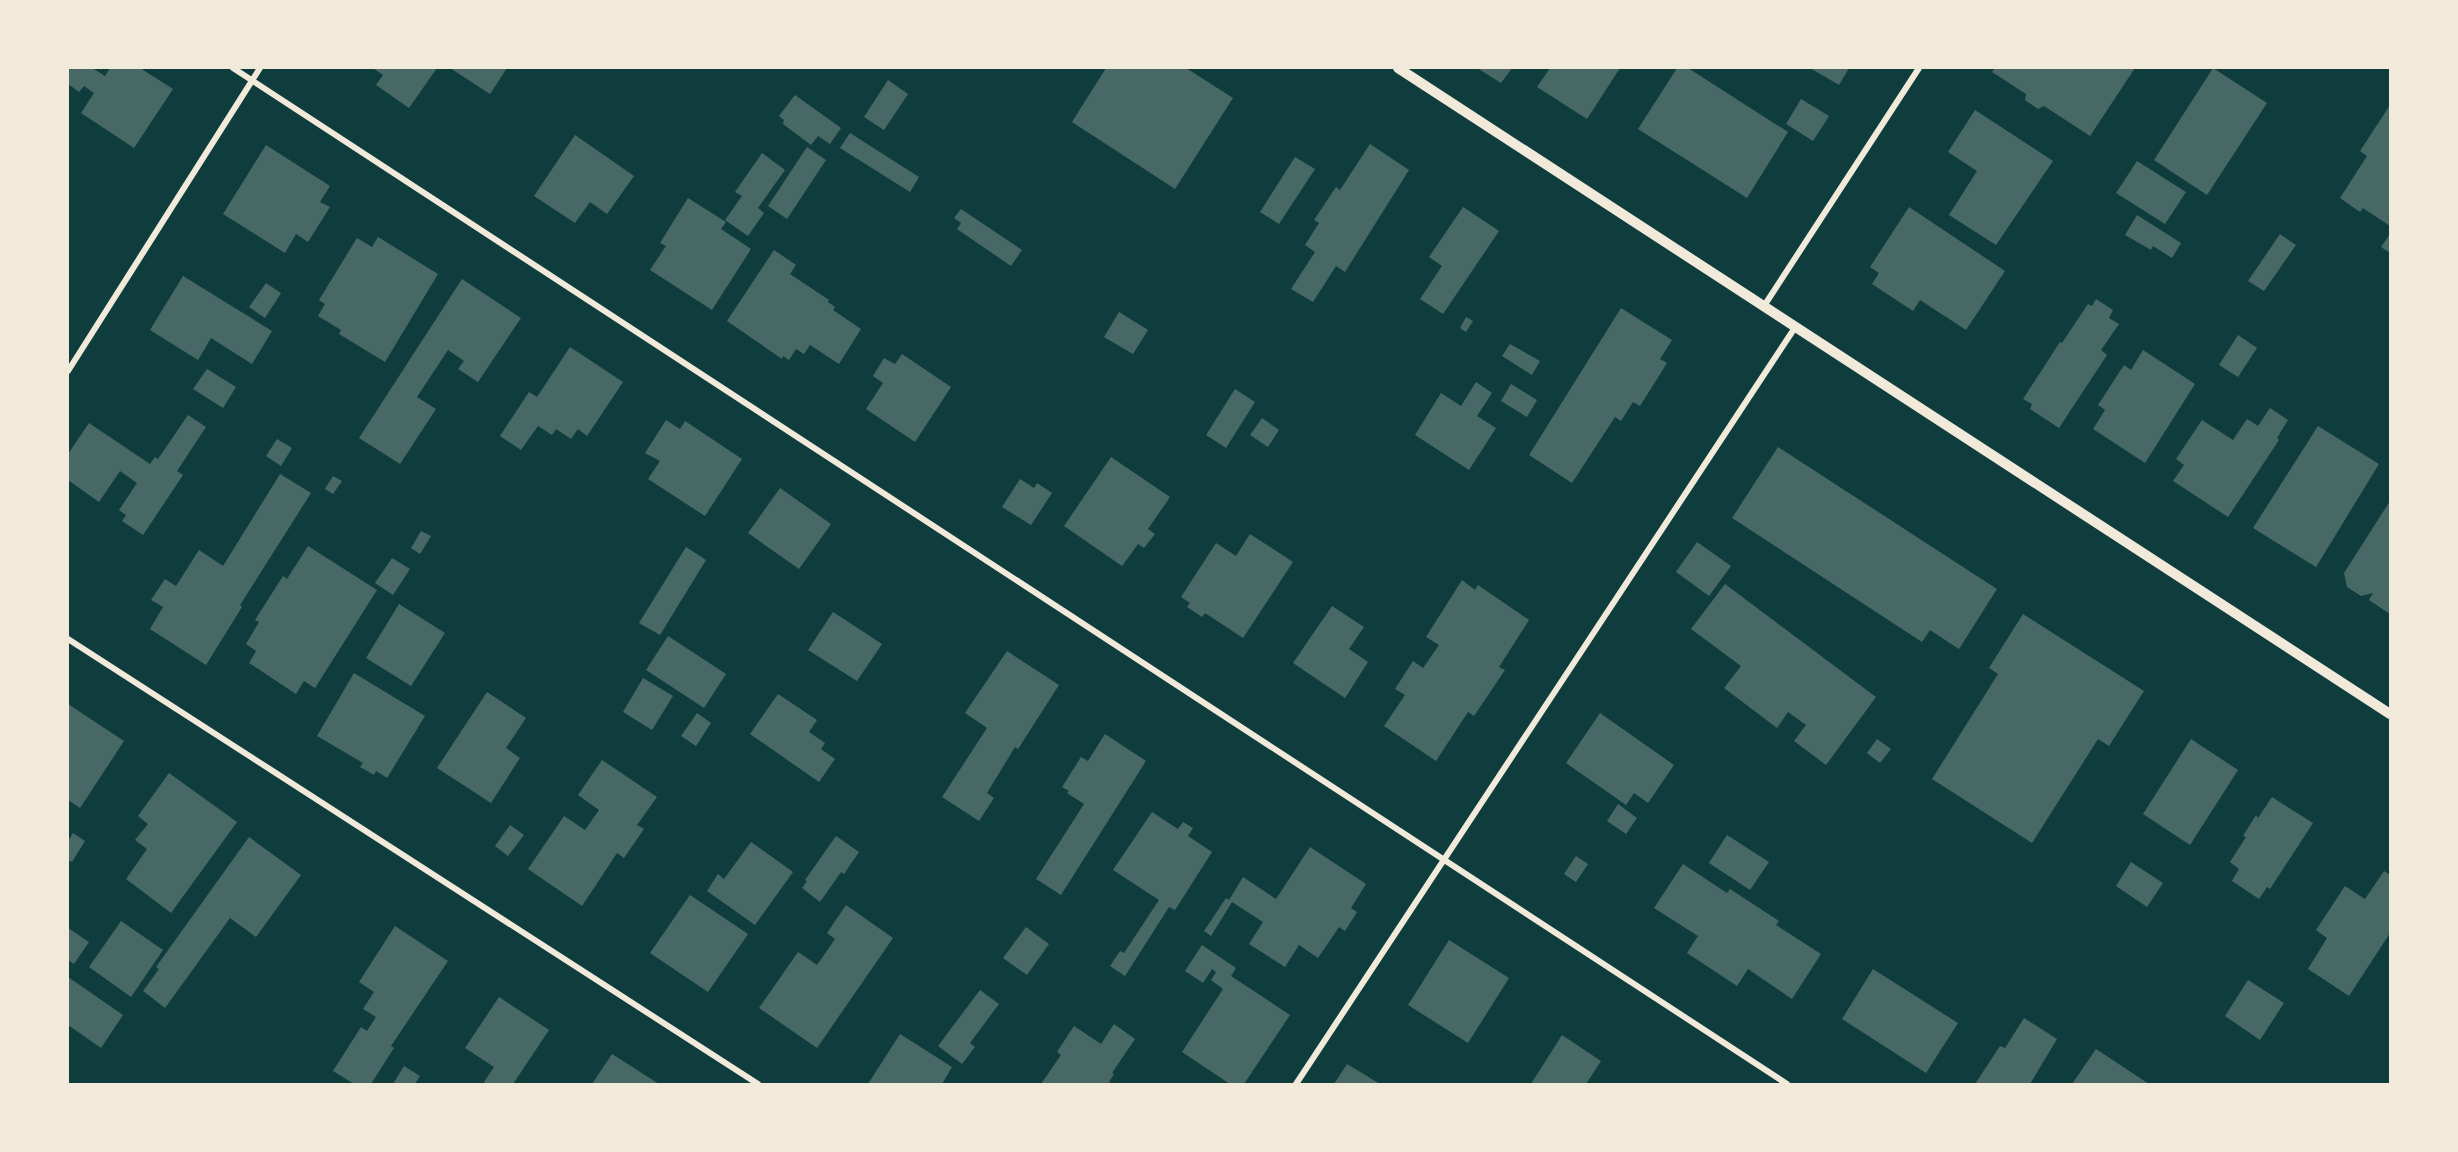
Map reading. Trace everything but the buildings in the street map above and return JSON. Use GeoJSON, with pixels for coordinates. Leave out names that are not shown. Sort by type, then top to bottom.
{"type":"FeatureCollection","features":[{"type":"Feature","properties":{"kind":"street"},"geometry":{"type":"LineString","coordinates":[[233,68],[1787,1084]]}},
{"type":"Feature","properties":{"kind":"street"},"geometry":{"type":"LineString","coordinates":[[68,371],[260,68]]}},
{"type":"Feature","properties":{"kind":"street"},"geometry":{"type":"LineString","coordinates":[[1398,68],[2391,714]]}},
{"type":"Feature","properties":{"kind":"street"},"geometry":{"type":"LineString","coordinates":[[1764,306],[1919,68]]}},
{"type":"Feature","properties":{"kind":"street"},"geometry":{"type":"LineString","coordinates":[[1296,1084],[1797,326]]}},
{"type":"Feature","properties":{"kind":"street"},"geometry":{"type":"LineString","coordinates":[[68,639],[758,1084]]}}]}
